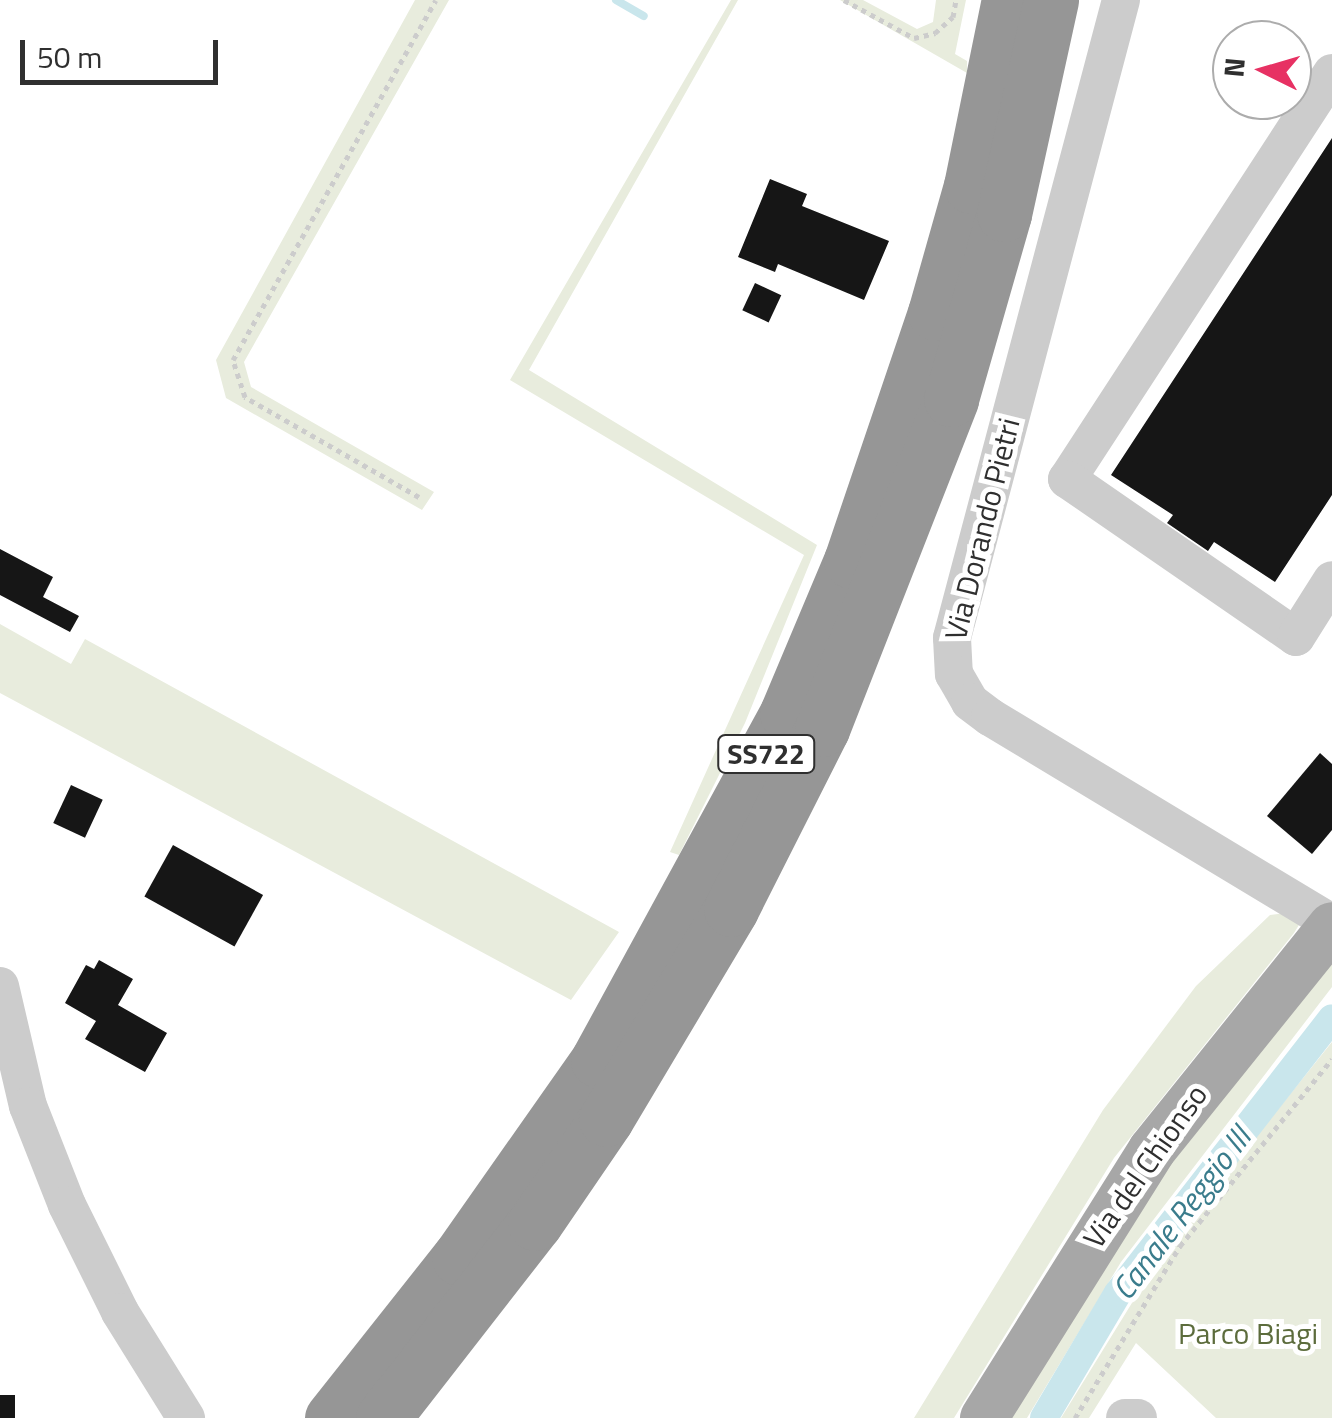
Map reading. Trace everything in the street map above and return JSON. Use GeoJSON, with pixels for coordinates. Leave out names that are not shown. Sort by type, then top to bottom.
{"type":"FeatureCollection","features":[{"type":"Feature","properties":{"kind":"highway","name":"SS722"},"geometry":{"type":"LineString","coordinates":[[332,1418],[459,1258],[598,1060],[787,713],[850,561],[935,313],[974,170],[1009,0]]}},
{"type":"Feature","properties":{"kind":"highway","name":"SS722"},"geometry":{"type":"LineString","coordinates":[[383,1418],[474,1306],[606,1120],[731,909],[822,729],[951,399],[1004,214],[1050,0]]}},
{"type":"Feature","properties":{"kind":"main road","name":"Via del Chionso"},"geometry":{"type":"LineString","coordinates":[[984,1418],[1152,1150],[1331,927]]}},
{"type":"Feature","properties":{"kind":"street","name":"Via Dorando Pietri"},"geometry":{"type":"LineString","coordinates":[[1121,0],[952,638],[954,674],[970,702],[990,717],[1331,927]]}},
{"type":"Feature","properties":{"kind":"street"},"geometry":{"type":"LineString","coordinates":[[1332,74],[1067,479],[1296,637],[1332,580]]}},
{"type":"Feature","properties":{"kind":"street"},"geometry":{"type":"LineString","coordinates":[[0,986],[47,1158],[90,1255],[186,1418]]}},
{"type":"Feature","properties":{"kind":"street"},"geometry":{"type":"LineString","coordinates":[[1125,1418],[1138,1418]]}},
{"type":"Feature","properties":{"kind":"path"},"geometry":{"type":"LineString","coordinates":[[420,497],[245,397],[232,360],[436,0]]}},
{"type":"Feature","properties":{"kind":"path"},"geometry":{"type":"LineString","coordinates":[[844,0],[914,38],[935,33],[954,17],[956,0]]}},
{"type":"Feature","properties":{"kind":"path"},"geometry":{"type":"LineString","coordinates":[[1074,1418],[1180,1246],[1332,1058]]}},
{"type":"Feature","properties":{"kind":"green space"},"geometry":{"type":"Polygon","coordinates":[[[415,0],[449,0],[244,362],[251,387],[434,492],[422,510],[226,398],[216,360],[415,0]]]}},
{"type":"Feature","properties":{"kind":"green space"},"geometry":{"type":"Polygon","coordinates":[[[731,0],[738,0],[529,370],[817,545],[745,723],[679,855],[670,852],[804,555],[510,380],[731,0]]]}},
{"type":"Feature","properties":{"kind":"green space"},"geometry":{"type":"Polygon","coordinates":[[[840,0],[863,0],[917,29],[933,22],[936,0],[966,0],[955,54],[967,61],[967,73],[840,0]]]}},
{"type":"Feature","properties":{"kind":"green space"},"geometry":{"type":"Polygon","coordinates":[[[0,624],[71,664],[85,639],[619,932],[571,1000],[0,693],[0,624]]]}},
{"type":"Feature","properties":{"kind":"green space"},"geometry":{"type":"Polygon","coordinates":[[[1286,913],[1302,920],[1294,933],[1114,1158],[954,1418],[914,1418],[1103,1110],[1196,986],[1270,915],[1286,913]]]}},
{"type":"Feature","properties":{"kind":"green space"},"geometry":{"type":"Polygon","coordinates":[[[1332,953],[1332,987],[1121,1262],[1027,1418],[1000,1418],[1119,1220],[1332,953]]]}},
{"type":"Feature","properties":{"kind":"green space","name":"Parco Biagi"},"geometry":{"type":"Polygon","coordinates":[[[1332,1042],[1332,1418],[1216,1418],[1136,1343],[1089,1418],[1061,1418],[1164,1251],[1332,1042]]]}},
{"type":"Feature","properties":{"kind":"building"},"geometry":{"type":"Polygon","coordinates":[[[1332,138],[1332,495],[1275,582],[1214,542],[1208,551],[1167,523],[1173,515],[1111,475],[1332,138]]]}},
{"type":"Feature","properties":{"kind":"building"},"geometry":{"type":"Polygon","coordinates":[[[770,179],[807,194],[802,206],[889,241],[864,300],[778,264],[775,272],[738,257],[770,179]]]}},
{"type":"Feature","properties":{"kind":"building"},"geometry":{"type":"Polygon","coordinates":[[[755,283],[781,295],[769,322],[742,310],[755,283]]]}},
{"type":"Feature","properties":{"kind":"building"},"geometry":{"type":"Polygon","coordinates":[[[0,549],[53,577],[43,597],[79,616],[70,632],[0,595],[0,549]]]}},
{"type":"Feature","properties":{"kind":"building"},"geometry":{"type":"Polygon","coordinates":[[[1320,753],[1332,764],[1332,830],[1312,854],[1267,816],[1320,753]]]}},
{"type":"Feature","properties":{"kind":"building"},"geometry":{"type":"Polygon","coordinates":[[[71,785],[103,800],[85,838],[53,823],[71,785]]]}},
{"type":"Feature","properties":{"kind":"building"},"geometry":{"type":"Polygon","coordinates":[[[173,845],[263,895],[234,947],[144,897],[173,845]]]}},
{"type":"Feature","properties":{"kind":"building"},"geometry":{"type":"Polygon","coordinates":[[[99,960],[133,979],[118,1005],[167,1033],[145,1072],[85,1039],[96,1021],[65,1003],[86,965],[94,969],[99,960]]]}},
{"type":"Feature","properties":{"kind":"building"},"geometry":{"type":"Polygon","coordinates":[[[0,1395],[15,1395],[15,1418],[0,1418],[0,1395]]]}},
{"type":"Feature","properties":{"kind":"waterway"},"geometry":{"type":"LineString","coordinates":[[616,0],[644,16]]}},
{"type":"Feature","properties":{"kind":"waterway","name":"Canale Reggio III"},"geometry":{"type":"LineString","coordinates":[[1044,1418],[1118,1293],[1332,1018]]}}]}
